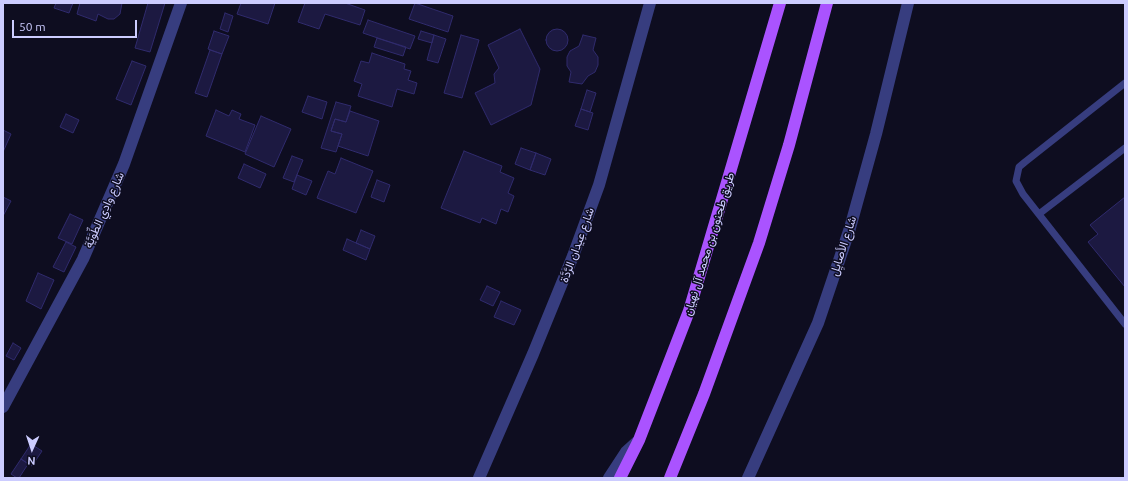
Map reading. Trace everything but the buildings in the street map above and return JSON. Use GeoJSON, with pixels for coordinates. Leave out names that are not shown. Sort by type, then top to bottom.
{"type":"FeatureCollection","features":[{"type":"Feature","properties":{"kind":"main road","name":"طريق طحنون بن محمد آل نهيان"},"geometry":{"type":"LineString","coordinates":[[620,478],[639,440],[690,311],[780,3]]}},
{"type":"Feature","properties":{"kind":"main road"},"geometry":{"type":"LineString","coordinates":[[670,478],[704,394],[760,243],[789,145],[827,3]]}},
{"type":"Feature","properties":{"kind":"street","name":"شارع وادِي الطِّوَيَّة"},"geometry":{"type":"LineString","coordinates":[[3,407],[83,259],[127,157],[181,3]]}},
{"type":"Feature","properties":{"kind":"street","name":"شارع عِيدان الرَّدَّة"},"geometry":{"type":"LineString","coordinates":[[479,478],[534,354],[574,256],[599,185],[650,3]]}},
{"type":"Feature","properties":{"kind":"street","name":"شارع الأصايِل"},"geometry":{"type":"LineString","coordinates":[[748,478],[818,323],[850,228],[876,134],[908,3]]}},
{"type":"Feature","properties":{"kind":"street"},"geometry":{"type":"LineString","coordinates":[[608,478],[626,452],[639,440]]}},
{"type":"Feature","properties":{"kind":"lane"},"geometry":{"type":"LineString","coordinates":[[1125,83],[1019,167],[1016,181],[1018,188],[1125,324]]}},
{"type":"Feature","properties":{"kind":"lane"},"geometry":{"type":"LineString","coordinates":[[1039,214],[1125,148]]}}]}
